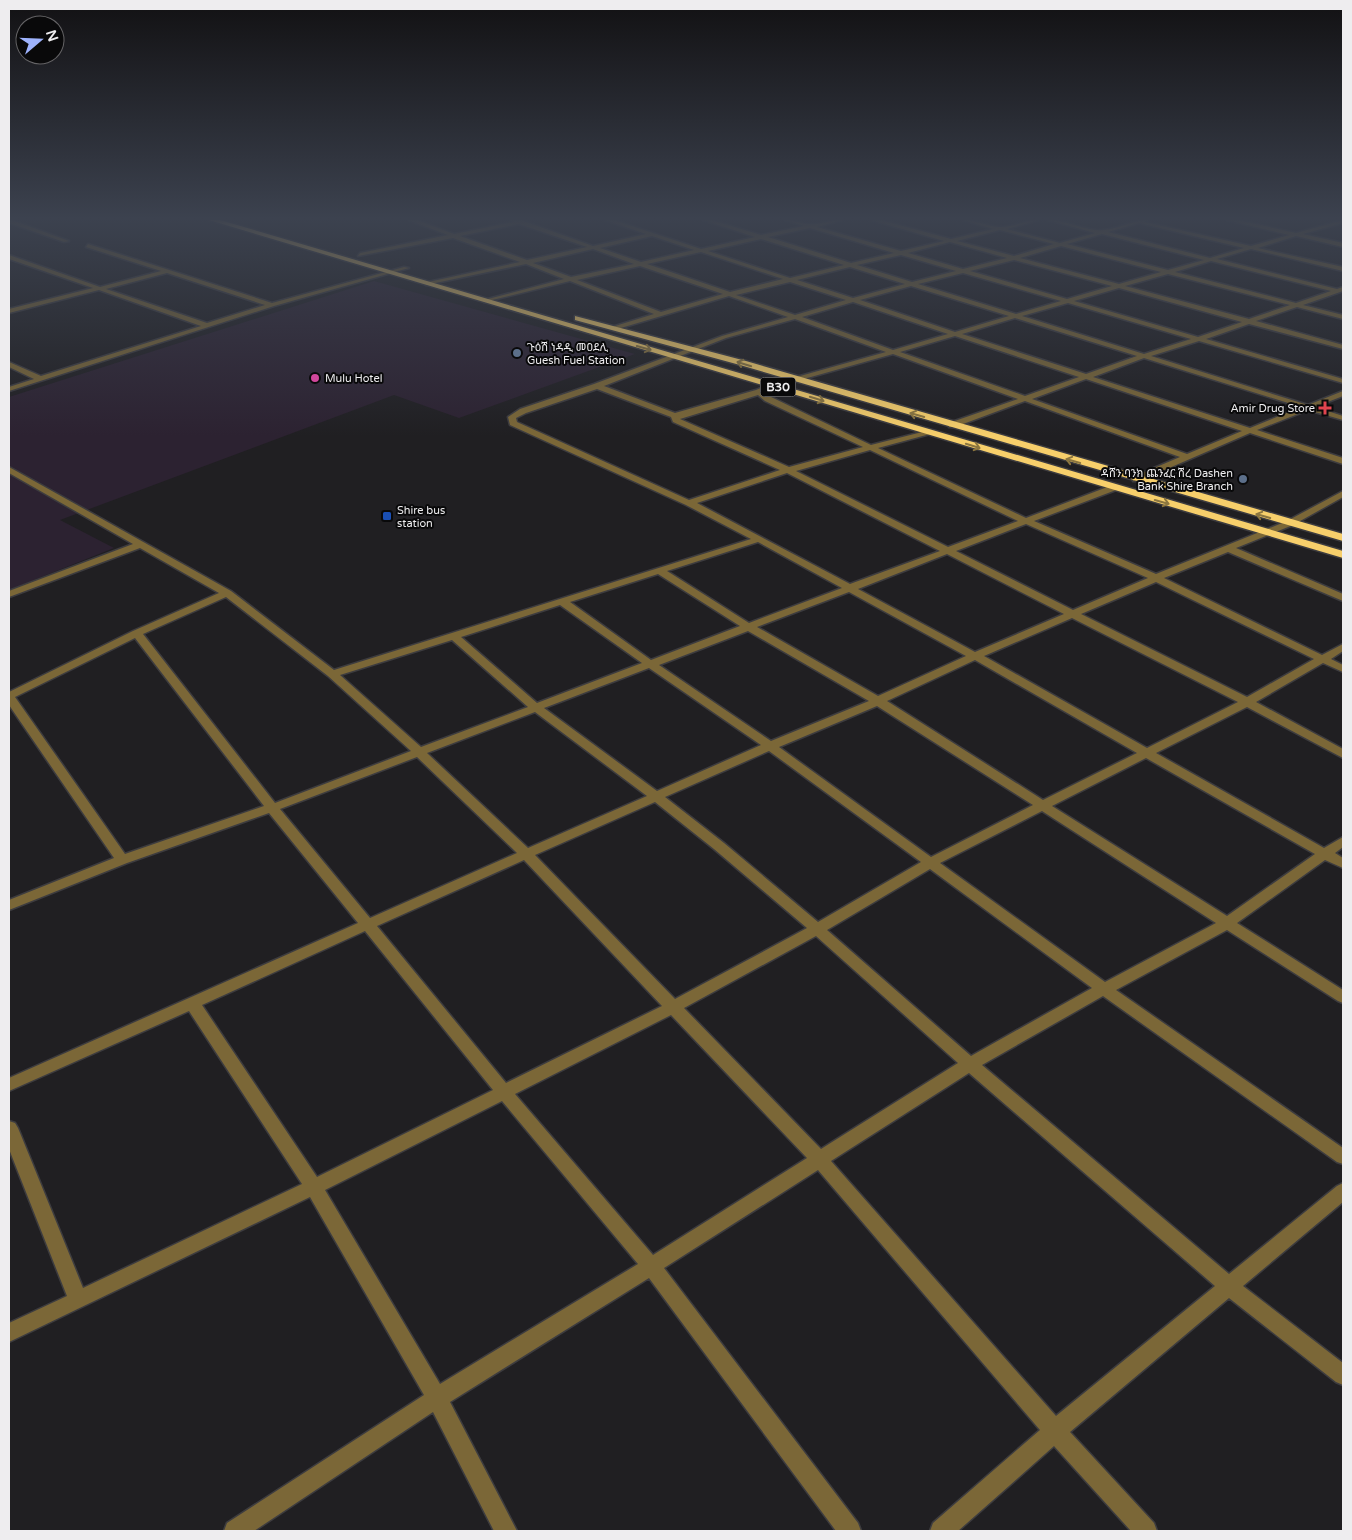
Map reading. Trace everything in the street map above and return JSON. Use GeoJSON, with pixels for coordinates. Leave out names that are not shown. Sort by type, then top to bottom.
{"type":"FeatureCollection","features":[{"type":"Feature","properties":{"kind":"highway","name":"B30"},"geometry":{"type":"LineString","coordinates":[[455,292],[1343,555]]}},
{"type":"Feature","properties":{"kind":"highway","name":"B30"},"geometry":{"type":"LineString","coordinates":[[489,292],[1343,538]]}},
{"type":"Feature","properties":{"kind":"highway"},"geometry":{"type":"LineString","coordinates":[[618,340],[636,334]]}},
{"type":"Feature","properties":{"kind":"street"},"geometry":{"type":"LineString","coordinates":[[9,311],[91,292]]}},
{"type":"Feature","properties":{"kind":"street"},"geometry":{"type":"LineString","coordinates":[[105,292],[208,326]]}},
{"type":"Feature","properties":{"kind":"street"},"geometry":{"type":"LineString","coordinates":[[228,292],[272,306]]}},
{"type":"Feature","properties":{"kind":"street"},"geometry":{"type":"LineString","coordinates":[[9,389],[320,292]]}},
{"type":"Feature","properties":{"kind":"street"},"geometry":{"type":"LineString","coordinates":[[486,301],[520,292]]}},
{"type":"Feature","properties":{"kind":"street"},"geometry":{"type":"LineString","coordinates":[[604,292],[662,315]]}},
{"type":"Feature","properties":{"kind":"street"},"geometry":{"type":"LineString","coordinates":[[718,292],[795,317],[1186,456]]}},
{"type":"Feature","properties":{"kind":"street"},"geometry":{"type":"LineString","coordinates":[[614,328],[740,292]]}},
{"type":"Feature","properties":{"kind":"street"},"geometry":{"type":"LineString","coordinates":[[825,292],[955,332],[1084,377],[1343,461]]}},
{"type":"Feature","properties":{"kind":"street"},"geometry":{"type":"LineString","coordinates":[[883,292],[692,349],[597,386],[522,411],[512,417],[513,423],[689,503],[759,539],[975,656],[1343,864]]}},
{"type":"Feature","properties":{"kind":"street"},"geometry":{"type":"LineString","coordinates":[[936,292],[1141,357],[1343,418]]}},
{"type":"Feature","properties":{"kind":"street"},"geometry":{"type":"LineString","coordinates":[[1037,292],[1343,381]]}},
{"type":"Feature","properties":{"kind":"street"},"geometry":{"type":"LineString","coordinates":[[796,380],[1097,292]]}},
{"type":"Feature","properties":{"kind":"street"},"geometry":{"type":"LineString","coordinates":[[1139,292],[1343,347]]}},
{"type":"Feature","properties":{"kind":"street"},"geometry":{"type":"LineString","coordinates":[[1241,292],[1343,317]]}},
{"type":"Feature","properties":{"kind":"street"},"geometry":{"type":"LineString","coordinates":[[952,425],[1141,357],[1338,292]]}},
{"type":"Feature","properties":{"kind":"street"},"geometry":{"type":"LineString","coordinates":[[9,364],[40,379]]}},
{"type":"Feature","properties":{"kind":"street"},"geometry":{"type":"LineString","coordinates":[[597,386],[676,416],[759,392],[772,385]]}},
{"type":"Feature","properties":{"kind":"street"},"geometry":{"type":"LineString","coordinates":[[759,392],[768,399],[869,448],[1026,521],[1156,578],[1343,669]]}},
{"type":"Feature","properties":{"kind":"street"},"geometry":{"type":"LineString","coordinates":[[1136,479],[1186,456],[1343,393]]}},
{"type":"Feature","properties":{"kind":"street"},"geometry":{"type":"LineString","coordinates":[[676,416],[676,420],[788,470],[944,551],[1246,702],[1343,754]]}},
{"type":"Feature","properties":{"kind":"street"},"geometry":{"type":"LineString","coordinates":[[689,503],[788,470],[928,432]]}},
{"type":"Feature","properties":{"kind":"street"},"geometry":{"type":"LineString","coordinates":[[9,470],[227,593],[332,674],[418,751],[526,854],[671,1008],[819,1159],[1055,1431],[1146,1531]]}},
{"type":"Feature","properties":{"kind":"street"},"geometry":{"type":"LineString","coordinates":[[9,905],[122,860],[272,808],[535,706],[1114,488]]}},
{"type":"Feature","properties":{"kind":"street"},"geometry":{"type":"LineString","coordinates":[[9,1085],[770,746],[878,701],[975,656],[1290,523],[1343,494]]}},
{"type":"Feature","properties":{"kind":"street"},"geometry":{"type":"LineString","coordinates":[[332,674],[759,539]]}},
{"type":"Feature","properties":{"kind":"street"},"geometry":{"type":"LineString","coordinates":[[9,594],[142,544]]}},
{"type":"Feature","properties":{"kind":"street"},"geometry":{"type":"LineString","coordinates":[[1227,548],[1343,598]]}},
{"type":"Feature","properties":{"kind":"street"},"geometry":{"type":"LineString","coordinates":[[658,570],[749,627],[878,701],[1343,997]]}},
{"type":"Feature","properties":{"kind":"street"},"geometry":{"type":"LineString","coordinates":[[122,860],[9,697],[137,633],[227,593]]}},
{"type":"Feature","properties":{"kind":"street"},"geometry":{"type":"LineString","coordinates":[[561,601],[770,746],[1104,989],[1343,1157]]}},
{"type":"Feature","properties":{"kind":"street"},"geometry":{"type":"LineString","coordinates":[[137,633],[272,808],[505,1093],[651,1266],[850,1531]]}},
{"type":"Feature","properties":{"kind":"street"},"geometry":{"type":"LineString","coordinates":[[454,636],[535,706],[657,797],[817,929],[970,1064],[1228,1286],[1343,1375]]}},
{"type":"Feature","properties":{"kind":"street"},"geometry":{"type":"LineString","coordinates":[[9,1333],[314,1187],[505,1093],[671,1008],[817,929],[930,863],[1149,753],[1246,702],[1343,647]]}},
{"type":"Feature","properties":{"kind":"street"},"geometry":{"type":"LineString","coordinates":[[235,1531],[437,1398],[651,1266],[970,1064],[1104,989],[1226,924],[1343,841]]}},
{"type":"Feature","properties":{"kind":"street"},"geometry":{"type":"LineString","coordinates":[[192,1003],[314,1187],[437,1398],[506,1531]]}},
{"type":"Feature","properties":{"kind":"street"},"geometry":{"type":"LineString","coordinates":[[9,1128],[78,1300]]}},
{"type":"Feature","properties":{"kind":"street"},"geometry":{"type":"LineString","coordinates":[[941,1531],[1055,1431],[1343,1191]]}},
{"type":"Feature","properties":{"kind":"shaded area"},"geometry":{"type":"Polygon","coordinates":[[[340,292],[413,292],[635,354],[459,418],[394,395],[60,520],[114,548],[9,590],[9,397],[340,292]]]}},
{"type":"Feature","properties":{"kind":"place","name":"ጉዕሽ ነዳዲ መዐደሊ Guesh Fuel Station"},"geometry":{"type":"Point","coordinates":[517,353]}},
{"type":"Feature","properties":{"kind":"place","name":"Mulu Hotel"},"geometry":{"type":"Point","coordinates":[315,378]}},
{"type":"Feature","properties":{"kind":"place","name":"Amir Drug Store"},"geometry":{"type":"Point","coordinates":[1325,408]}},
{"type":"Feature","properties":{"kind":"place","name":"ዳሸን ባንክ ጨንፈር ሽረ Dashen Bank Shire Branch"},"geometry":{"type":"Point","coordinates":[1243,479]}},
{"type":"Feature","properties":{"kind":"place","name":"Shire bus station"},"geometry":{"type":"Point","coordinates":[387,516]}}]}
